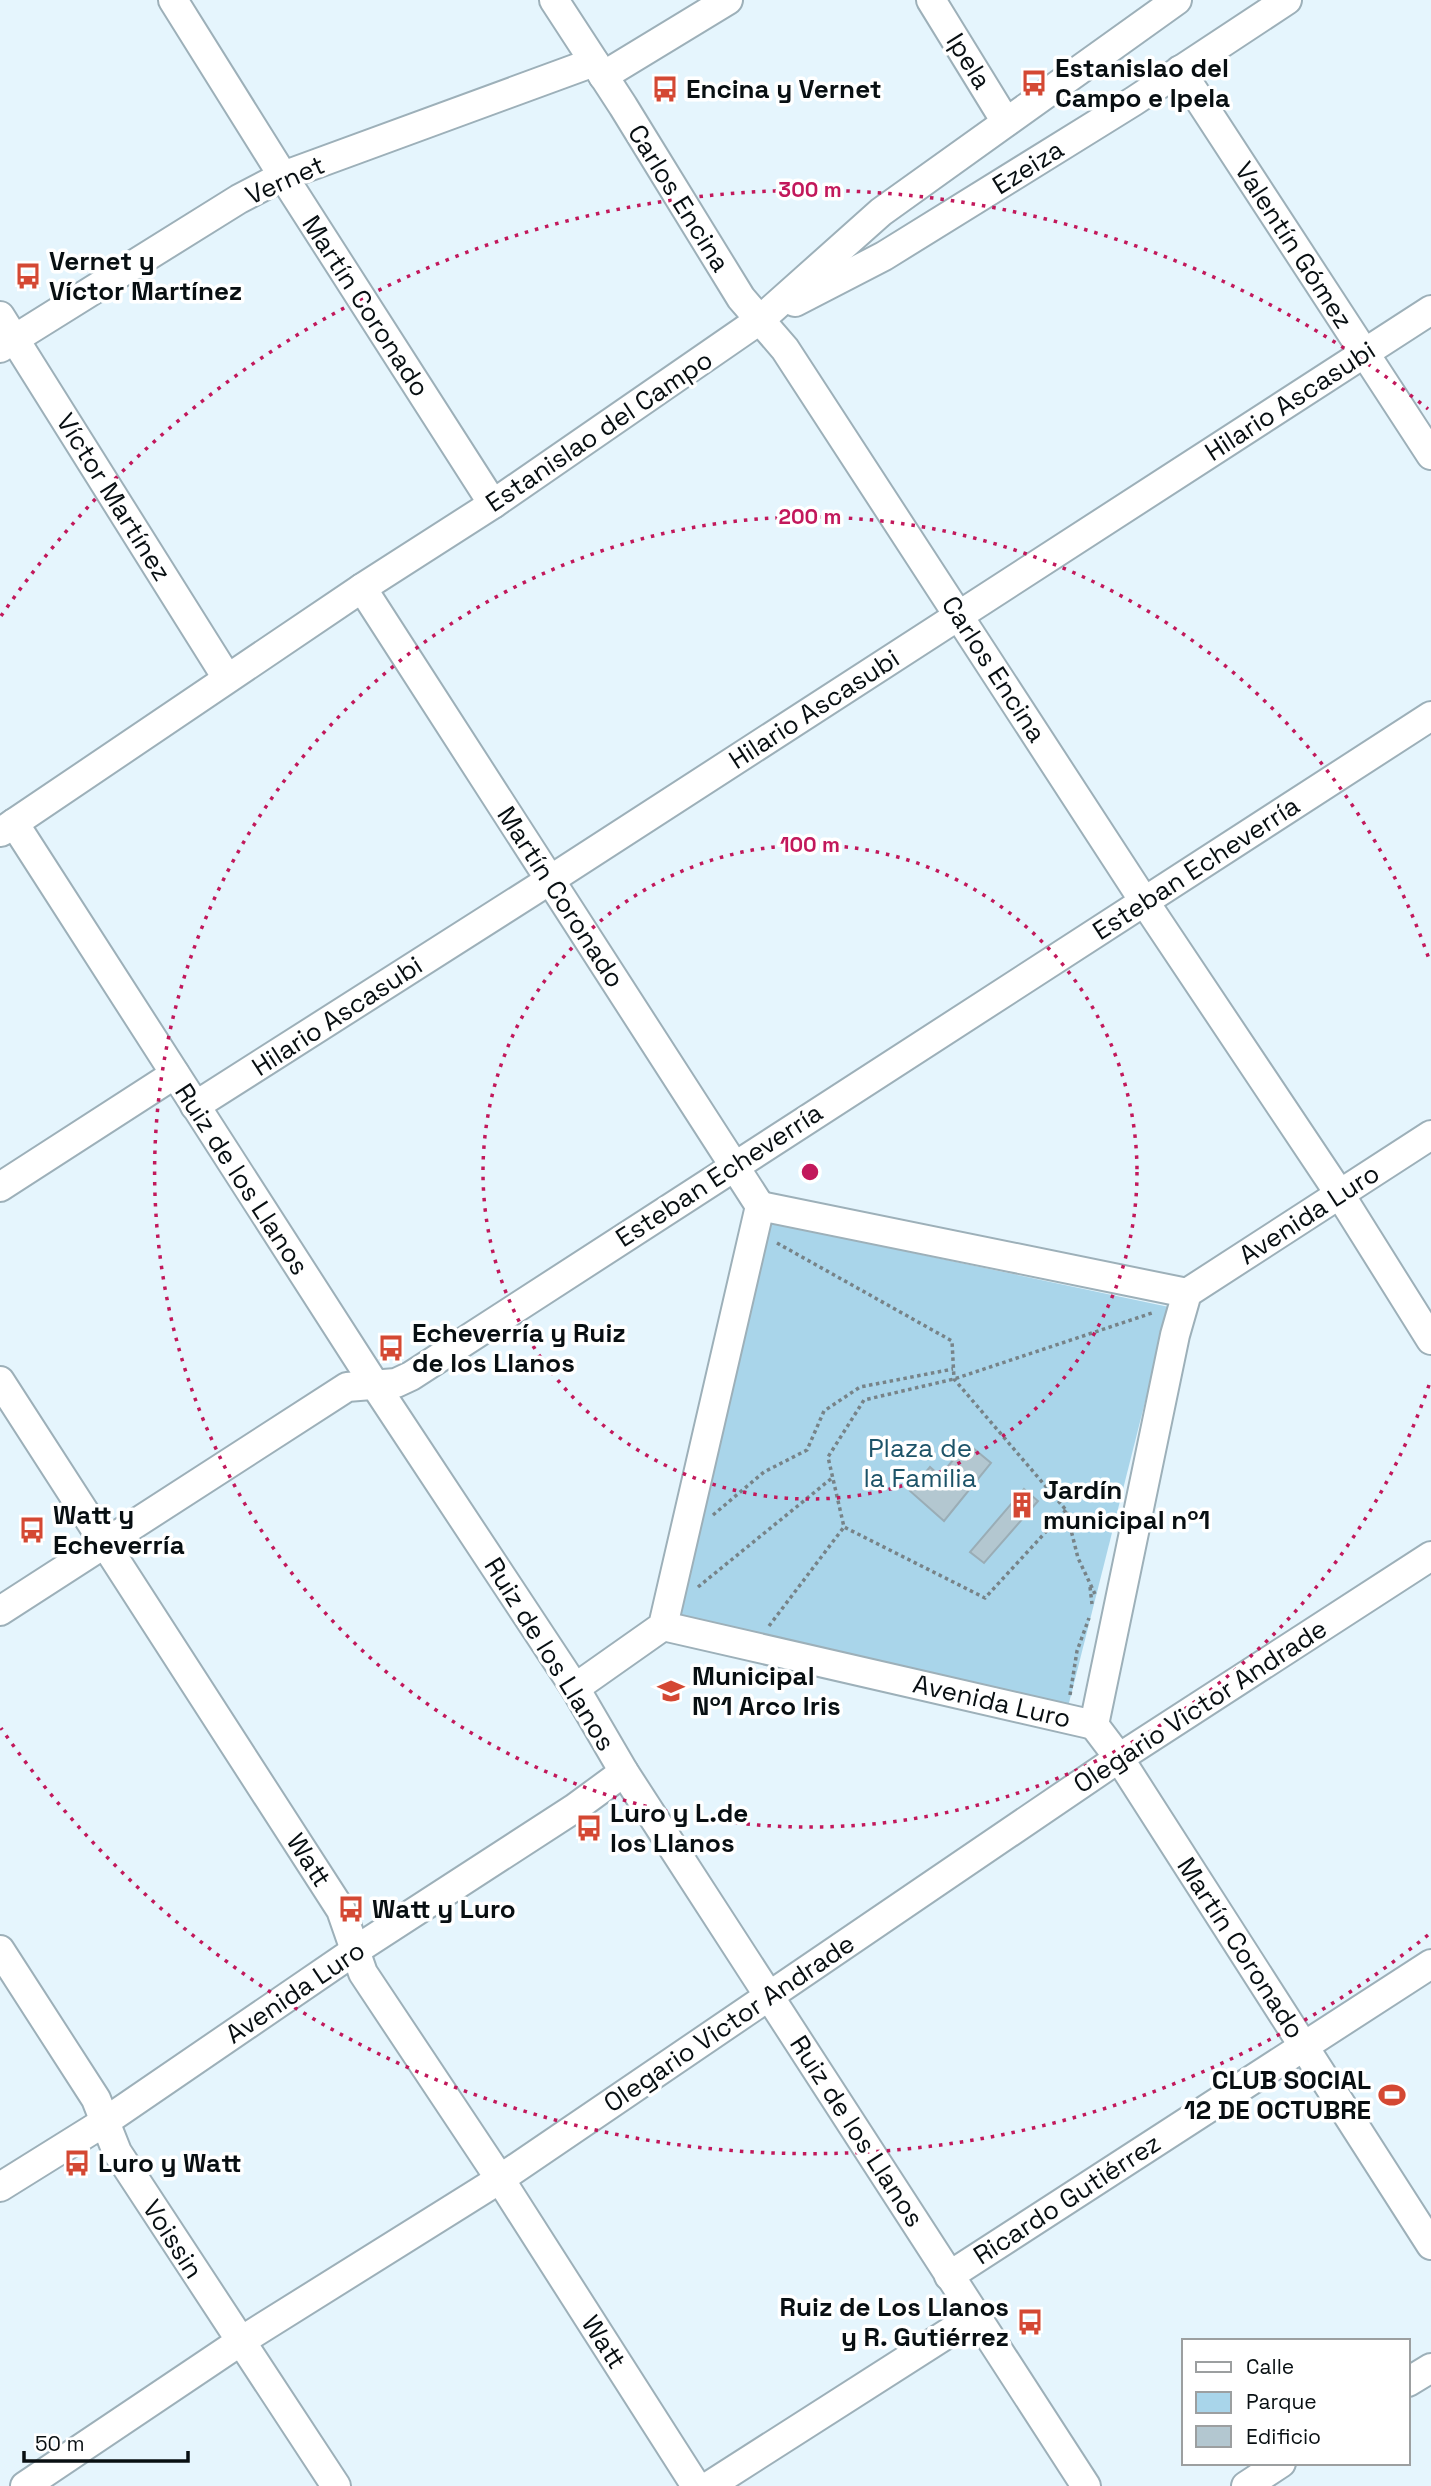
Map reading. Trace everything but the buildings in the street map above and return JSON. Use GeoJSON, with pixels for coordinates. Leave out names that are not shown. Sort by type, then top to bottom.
{"type":"FeatureCollection","features":[{"type":"Feature","properties":{"kind":"street","name":"Martín Coronado"},"geometry":{"type":"LineString","coordinates":[[173,0],[493,504]]}},
{"type":"Feature","properties":{"kind":"street","name":"Carlos Encina"},"geometry":{"type":"LineString","coordinates":[[554,0],[741,298],[785,349],[1144,901],[1339,1193],[1431,1340]]}},
{"type":"Feature","properties":{"kind":"street","name":"Vernet"},"geometry":{"type":"LineString","coordinates":[[5,334],[283,176],[598,69],[728,0]]}},
{"type":"Feature","properties":{"kind":"street","name":"Ipela"},"geometry":{"type":"LineString","coordinates":[[930,0],[1006,122]]}},
{"type":"Feature","properties":{"kind":"street","name":"Estanislao del Campo"},"geometry":{"type":"LineString","coordinates":[[7,828],[362,588],[493,504],[761,319],[881,212],[1177,0]]}},
{"type":"Feature","properties":{"kind":"street","name":"Ezeiza"},"geometry":{"type":"LineString","coordinates":[[761,319],[884,256],[1134,101],[1284,1]]}},
{"type":"Feature","properties":{"kind":"street","name":"Valentín Gómez"},"geometry":{"type":"LineString","coordinates":[[1180,70],[1431,455]]}},
{"type":"Feature","properties":{"kind":"street","name":"Hilario Ascasubi"},"geometry":{"type":"LineString","coordinates":[[195,1107],[1431,310]]}},
{"type":"Feature","properties":{"kind":"street","name":"Víctor Martínez"},"geometry":{"type":"LineString","coordinates":[[5,334],[227,678]]}},
{"type":"Feature","properties":{"kind":"street","name":"Martín Coronado"},"geometry":{"type":"LineString","coordinates":[[362,588],[760,1206]]}},
{"type":"Feature","properties":{"kind":"street","name":"Esteban Echeverría"},"geometry":{"type":"LineString","coordinates":[[0,1611],[103,1542],[347,1387],[396,1383],[411,1376],[1431,716]]}},
{"type":"Feature","properties":{"kind":"street","name":"Ruiz de los Llanos"},"geometry":{"type":"LineString","coordinates":[[7,828],[175,1074],[375,1385],[575,1688],[624,1772],[1086,2486]]}},
{"type":"Feature","properties":{"kind":"street"},"geometry":{"type":"LineString","coordinates":[[0,1187],[175,1074]]}},
{"type":"Feature","properties":{"kind":"street","name":"Avenida Luro"},"geometry":{"type":"LineString","coordinates":[[663,1626],[1094,1725],[1174,1335],[1187,1293],[1431,1135]]}},
{"type":"Feature","properties":{"kind":"street"},"geometry":{"type":"LineString","coordinates":[[575,1688],[663,1626],[760,1206],[1187,1293]]}},
{"type":"Feature","properties":{"kind":"street","name":"Watt"},"geometry":{"type":"LineString","coordinates":[[0,1381],[341,1910],[363,1973],[500,2179],[696,2486]]}},
{"type":"Feature","properties":{"kind":"street","name":"Olegario Victor Andrade"},"geometry":{"type":"LineString","coordinates":[[25,2486],[241,2342],[500,2179],[1119,1758],[1431,1556]]}},
{"type":"Feature","properties":{"kind":"street","name":"Martín Coronado"},"geometry":{"type":"LineString","coordinates":[[1094,1725],[1119,1758],[1431,2245]]}},
{"type":"Feature","properties":{"kind":"street","name":"Avenida Luro"},"geometry":{"type":"LineString","coordinates":[[0,2187],[106,2121],[356,1950],[575,1808],[624,1772]]}},
{"type":"Feature","properties":{"kind":"street","name":"Voissin"},"geometry":{"type":"LineString","coordinates":[[0,1950],[96,2099],[117,2152],[335,2486]]}},
{"type":"Feature","properties":{"kind":"street","name":"Ricardo Gutiérrez"},"geometry":{"type":"LineString","coordinates":[[949,2276],[1431,1964]]}},
{"type":"Feature","properties":{"kind":"street"},"geometry":{"type":"LineString","coordinates":[[709,2486],[975,2316]]}},
{"type":"Feature","properties":{"kind":"street"},"geometry":{"type":"LineString","coordinates":[[1410,2381],[1431,2368]]}},
{"type":"Feature","properties":{"kind":"street"},"geometry":{"type":"LineString","coordinates":[[1246,2486],[1278,2465]]}},
{"type":"Feature","properties":{"kind":"path"},"geometry":{"type":"LineString","coordinates":[[772,1241],[952,1341],[954,1380],[1066,1510],[1078,1558],[1096,1596]]}},
{"type":"Feature","properties":{"kind":"path"},"geometry":{"type":"LineString","coordinates":[[1066,1510],[985,1598],[844,1527],[828,1457],[864,1399],[954,1380],[1156,1311]]}},
{"type":"Feature","properties":{"kind":"path"},"geometry":{"type":"LineString","coordinates":[[706,1521],[764,1472],[807,1450],[824,1411],[860,1387],[953,1369]]}},
{"type":"Feature","properties":{"kind":"path"},"geometry":{"type":"LineString","coordinates":[[691,1593],[832,1478]]}},
{"type":"Feature","properties":{"kind":"path"},"geometry":{"type":"LineString","coordinates":[[766,1630],[844,1527]]}},
{"type":"Feature","properties":{"kind":"path"},"geometry":{"type":"LineString","coordinates":[[1090,1583],[1093,1609],[1077,1651],[1070,1698],[1096,1596],[1099,1583]]}},
{"type":"Feature","properties":{"kind":"green space","name":"Plaza de la Familia"},"geometry":{"type":"Polygon","coordinates":[[[762,1221],[1169,1307],[1067,1711],[676,1622],[762,1221]]]}},
{"type":"Feature","properties":{"kind":"place","name":"Estanislao del Campo e Ipela"},"geometry":{"type":"Point","coordinates":[1034,83]}},
{"type":"Feature","properties":{"kind":"place","name":"Encina y Vernet"},"geometry":{"type":"Point","coordinates":[665,89]}},
{"type":"Feature","properties":{"kind":"place","name":"Vernet y Víctor Martínez"},"geometry":{"type":"Point","coordinates":[28,276]}},
{"type":"Feature","properties":{"kind":"place","name":"Echeverría y Ruiz de los Llanos"},"geometry":{"type":"Point","coordinates":[391,1348]}},
{"type":"Feature","properties":{"kind":"place","name":"Jardín municipal nº1"},"geometry":{"type":"Point","coordinates":[1022,1505]}},
{"type":"Feature","properties":{"kind":"place","name":"Watt y Echeverría"},"geometry":{"type":"Point","coordinates":[32,1530]}},
{"type":"Feature","properties":{"kind":"place","name":"Municipal Nº1 Arco Iris"},"geometry":{"type":"Point","coordinates":[671,1691]}},
{"type":"Feature","properties":{"kind":"place","name":"Luro y L.de los Llanos"},"geometry":{"type":"Point","coordinates":[589,1828]}},
{"type":"Feature","properties":{"kind":"place","name":"Watt y Luro"},"geometry":{"type":"Point","coordinates":[351,1909]}},
{"type":"Feature","properties":{"kind":"place","name":"CLUB SOCIAL 12 DE OCTUBRE"},"geometry":{"type":"Point","coordinates":[1392,2095]}},
{"type":"Feature","properties":{"kind":"place","name":"Luro y Watt"},"geometry":{"type":"Point","coordinates":[77,2163]}},
{"type":"Feature","properties":{"kind":"place","name":"Ruiz de Los Llanos y R. Gutiérrez"},"geometry":{"type":"Point","coordinates":[1030,2322]}}]}
